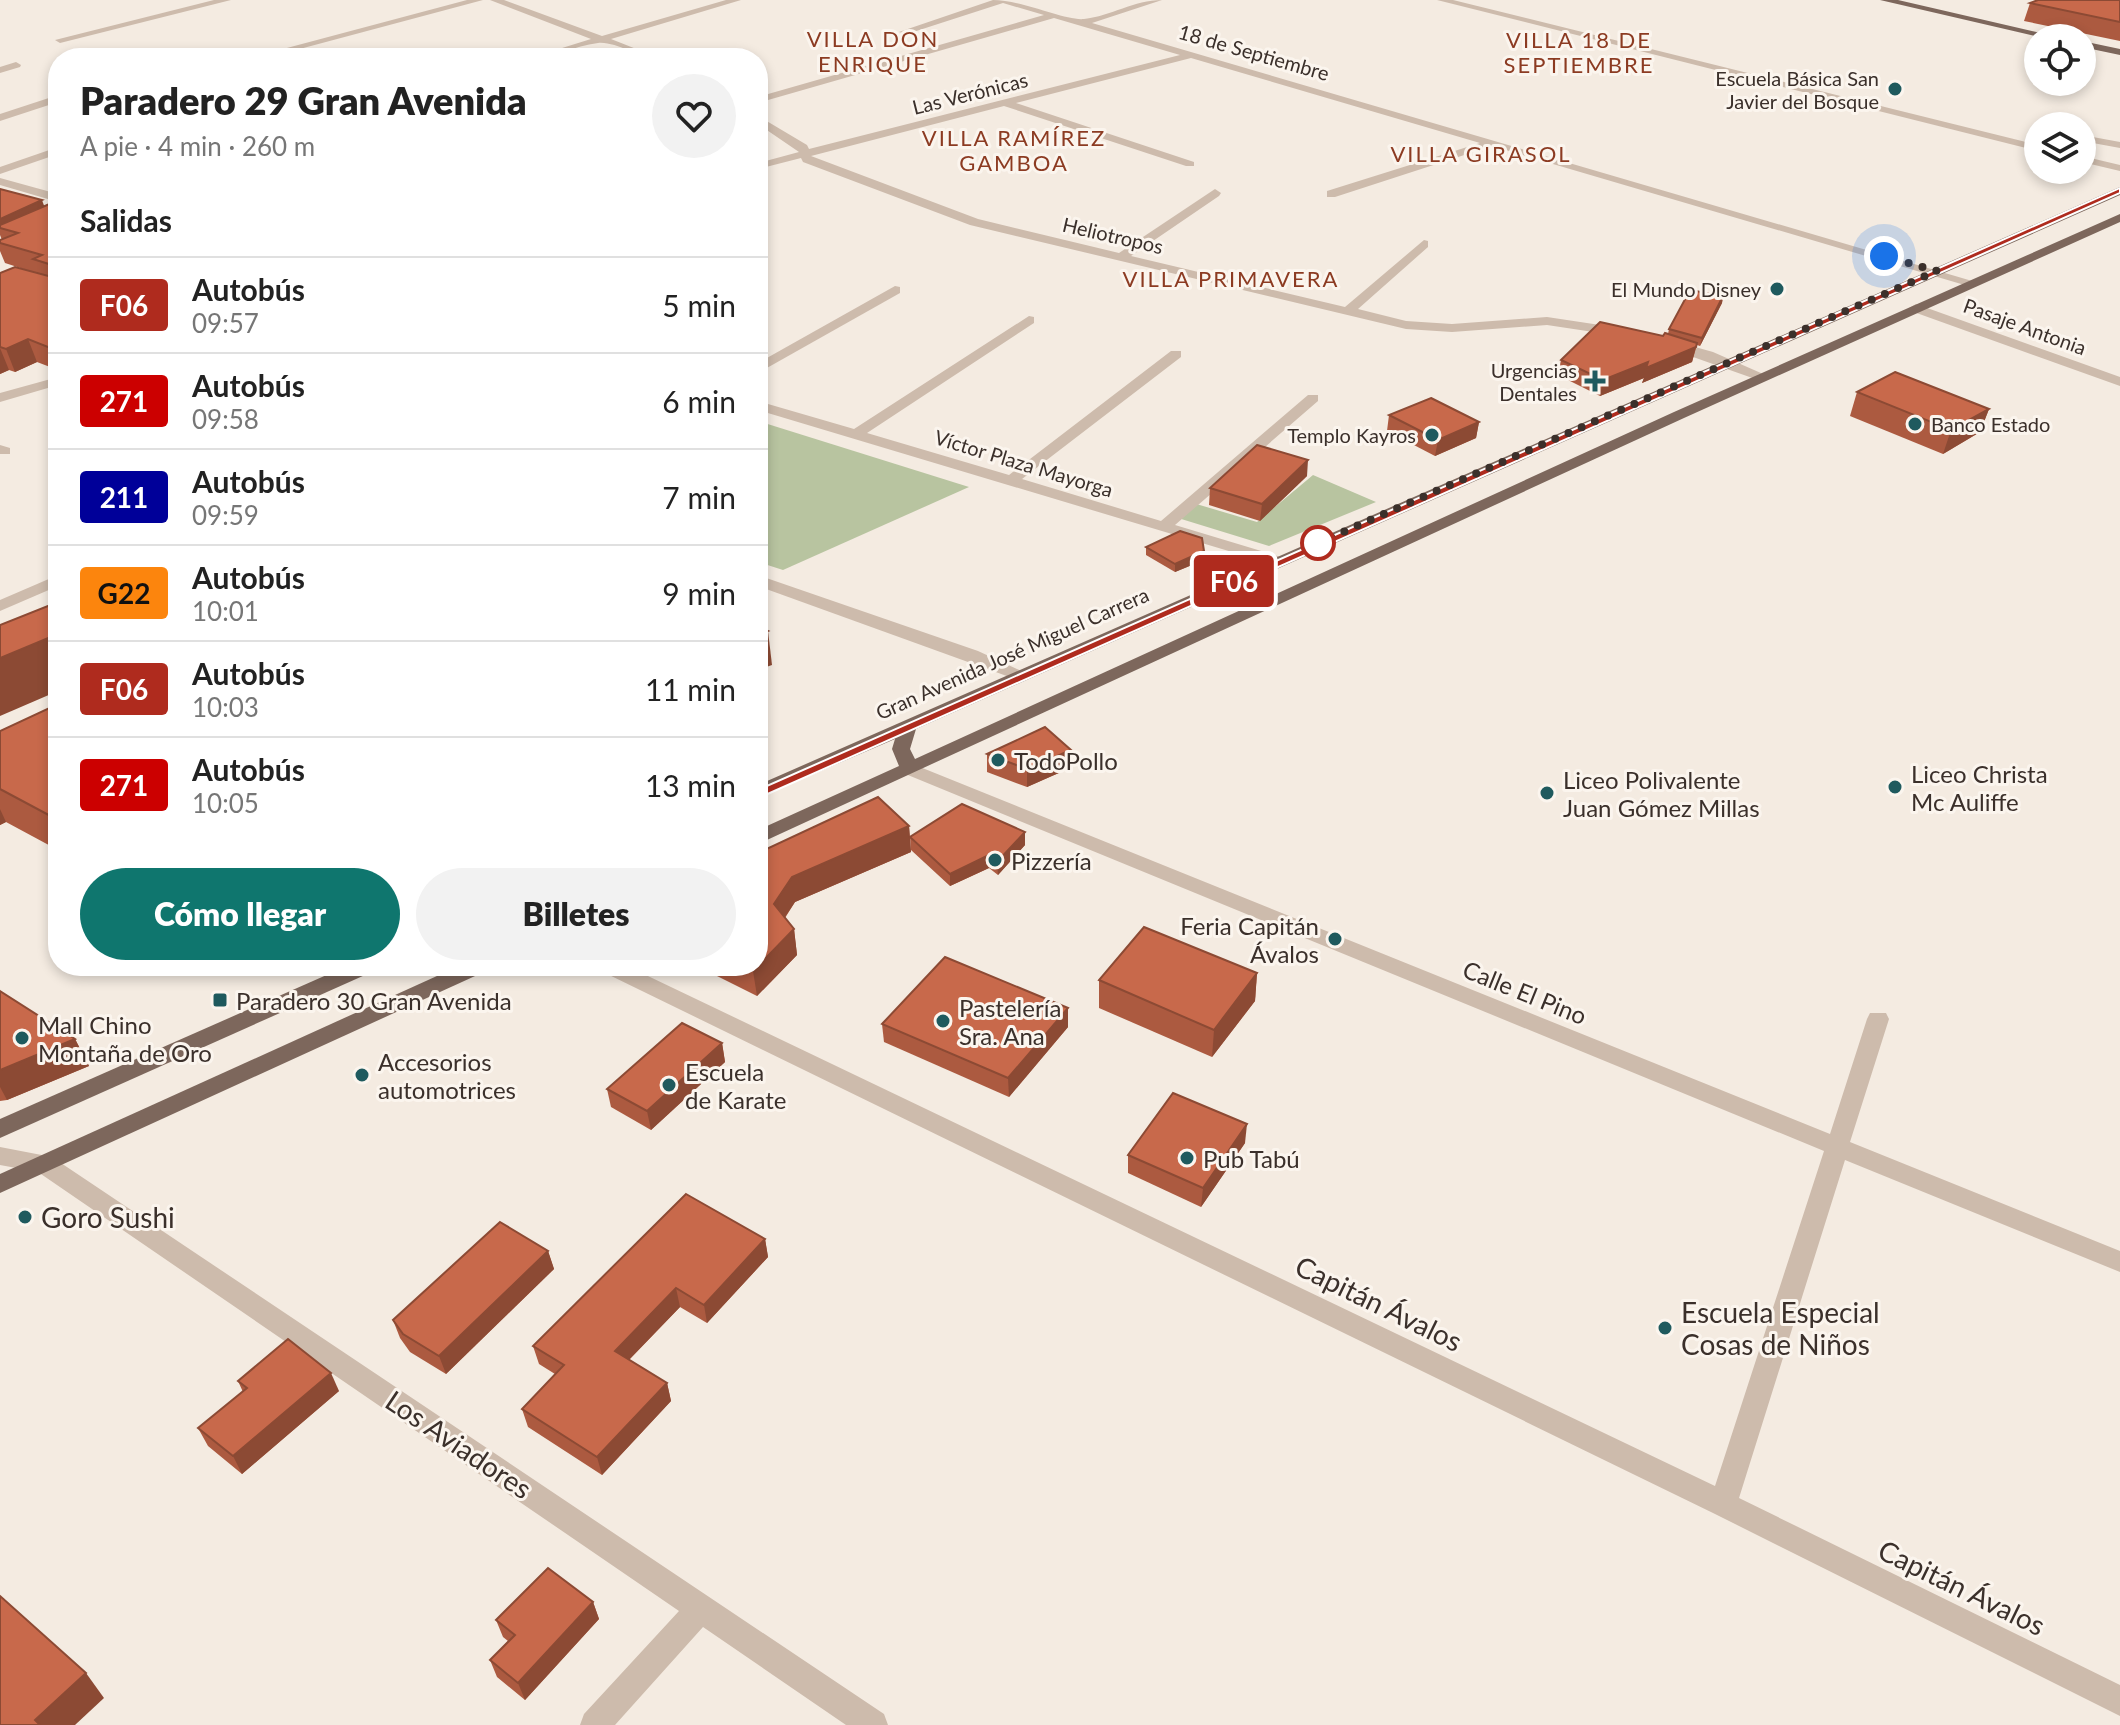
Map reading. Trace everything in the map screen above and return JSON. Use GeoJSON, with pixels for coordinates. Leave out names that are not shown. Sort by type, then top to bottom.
{"type":"FeatureCollection","features":[{"type":"Feature","properties":{"kind":"main road"},"geometry":{"type":"LineString","coordinates":[[1885,0],[2024,31]]}},
{"type":"Feature","properties":{"kind":"main road"},"geometry":{"type":"LineString","coordinates":[[2096,47],[2120,52]]}},
{"type":"Feature","properties":{"kind":"main road","name":"Gran Avenida José Miguel Carrera"},"geometry":{"type":"LineString","coordinates":[[768,788],[2120,191]]}},
{"type":"Feature","properties":{"kind":"main road"},"geometry":{"type":"LineString","coordinates":[[768,833],[1763,377],[2120,218]]}},
{"type":"Feature","properties":{"kind":"main road"},"geometry":{"type":"LineString","coordinates":[[1278,561],[1285,581],[1280,598]]}},
{"type":"Feature","properties":{"kind":"main road"},"geometry":{"type":"LineString","coordinates":[[908,726],[901,749],[910,769]]}},
{"type":"Feature","properties":{"kind":"main road"},"geometry":{"type":"LineString","coordinates":[[0,1129],[344,976]]}},
{"type":"Feature","properties":{"kind":"main road"},"geometry":{"type":"LineString","coordinates":[[0,1184],[456,976]]}},
{"type":"Feature","properties":{"kind":"street"},"geometry":{"type":"LineString","coordinates":[[60,40],[226,0]]}},
{"type":"Feature","properties":{"kind":"street"},"geometry":{"type":"LineString","coordinates":[[293,48],[478,0]]}},
{"type":"Feature","properties":{"kind":"street"},"geometry":{"type":"LineString","coordinates":[[495,0],[626,48]]}},
{"type":"Feature","properties":{"kind":"street"},"geometry":{"type":"LineString","coordinates":[[570,48],[736,0]]}},
{"type":"Feature","properties":{"kind":"street"},"geometry":{"type":"LineString","coordinates":[[904,32],[1003,0]]}},
{"type":"Feature","properties":{"kind":"street","name":"18 de Septiembre"},"geometry":{"type":"LineString","coordinates":[[1003,0],[1973,283]]}},
{"type":"Feature","properties":{"kind":"street"},"geometry":{"type":"LineString","coordinates":[[1081,23],[1157,0]]}},
{"type":"Feature","properties":{"kind":"street"},"geometry":{"type":"LineString","coordinates":[[1442,0],[2024,145]]}},
{"type":"Feature","properties":{"kind":"street"},"geometry":{"type":"LineString","coordinates":[[768,97],[1055,15]]}},
{"type":"Feature","properties":{"kind":"street","name":"Las Verónicas"},"geometry":{"type":"LineString","coordinates":[[768,163],[1191,55]]}},
{"type":"Feature","properties":{"kind":"street"},"geometry":{"type":"LineString","coordinates":[[0,70],[16,65]]}},
{"type":"Feature","properties":{"kind":"street"},"geometry":{"type":"LineString","coordinates":[[0,118],[48,101]]}},
{"type":"Feature","properties":{"kind":"street"},"geometry":{"type":"LineString","coordinates":[[1003,103],[1190,164]]}},
{"type":"Feature","properties":{"kind":"street","name":"Heliotropos"},"geometry":{"type":"LineString","coordinates":[[768,125],[803,147],[807,160],[946,213],[1121,257],[1424,327],[1547,321],[1628,334]]}},
{"type":"Feature","properties":{"kind":"street"},"geometry":{"type":"LineString","coordinates":[[2096,140],[2120,145]]}},
{"type":"Feature","properties":{"kind":"street"},"geometry":{"type":"LineString","coordinates":[[1331,194],[1493,142]]}},
{"type":"Feature","properties":{"kind":"street"},"geometry":{"type":"LineString","coordinates":[[0,171],[48,154]]}},
{"type":"Feature","properties":{"kind":"street"},"geometry":{"type":"LineString","coordinates":[[2096,163],[2120,168]]}},
{"type":"Feature","properties":{"kind":"street"},"geometry":{"type":"LineString","coordinates":[[0,181],[48,195]]}},
{"type":"Feature","properties":{"kind":"street"},"geometry":{"type":"LineString","coordinates":[[1121,257],[1215,193]]}},
{"type":"Feature","properties":{"kind":"street"},"geometry":{"type":"LineString","coordinates":[[1348,311],[1424,244]]}},
{"type":"Feature","properties":{"kind":"street"},"geometry":{"type":"LineString","coordinates":[[768,363],[895,290]]}},
{"type":"Feature","properties":{"kind":"street","name":"Pasaje Antonia"},"geometry":{"type":"LineString","coordinates":[[1916,308],[2120,382]]}},
{"type":"Feature","properties":{"kind":"street"},"geometry":{"type":"LineString","coordinates":[[856,434],[1029,320]]}},
{"type":"Feature","properties":{"kind":"street"},"geometry":{"type":"LineString","coordinates":[[1652,340],[1727,362],[1763,377]]}},
{"type":"Feature","properties":{"kind":"street"},"geometry":{"type":"LineString","coordinates":[[1012,480],[1176,354]]}},
{"type":"Feature","properties":{"kind":"street"},"geometry":{"type":"LineString","coordinates":[[0,398],[48,386]]}},
{"type":"Feature","properties":{"kind":"street"},"geometry":{"type":"LineString","coordinates":[[1164,526],[1313,398]]}},
{"type":"Feature","properties":{"kind":"street","name":"Víctor Plaza Mayorga"},"geometry":{"type":"LineString","coordinates":[[768,408],[1278,561]]}},
{"type":"Feature","properties":{"kind":"street"},"geometry":{"type":"LineString","coordinates":[[0,606],[48,584]]}},
{"type":"Feature","properties":{"kind":"street"},"geometry":{"type":"LineString","coordinates":[[768,584],[1021,675]]}},
{"type":"Feature","properties":{"kind":"street","name":"Calle El Pino"},"geometry":{"type":"LineString","coordinates":[[910,769],[2120,1262]]}},
{"type":"Feature","properties":{"kind":"street","name":"Capitán Ávalos"},"geometry":{"type":"LineString","coordinates":[[630,976],[1723,1504],[2120,1701]]}},
{"type":"Feature","properties":{"kind":"street"},"geometry":{"type":"LineString","coordinates":[[1723,1504],[1878,1019]]}},
{"type":"Feature","properties":{"kind":"street"},"geometry":{"type":"LineString","coordinates":[[0,1156],[44,1164]]}},
{"type":"Feature","properties":{"kind":"street","name":"Los Aviadores"},"geometry":{"type":"LineString","coordinates":[[44,1164],[873,1725]]}},
{"type":"Feature","properties":{"kind":"street"},"geometry":{"type":"LineString","coordinates":[[595,1725],[702,1607]]}},
{"type":"Feature","properties":{"kind":"green space"},"geometry":{"type":"Polygon","coordinates":[[[768,424],[969,487],[783,570],[768,565],[768,424]]]}},
{"type":"Feature","properties":{"kind":"green space"},"geometry":{"type":"Polygon","coordinates":[[[1313,475],[1376,502],[1269,546],[1178,518],[1193,503],[1257,522],[1313,475]]]}},
{"type":"Feature","properties":{"kind":"building"},"geometry":{"type":"Polygon","coordinates":[[[2038,0],[2120,0],[2120,22],[2030,3],[2038,0]]]}},
{"type":"Feature","properties":{"kind":"building"},"geometry":{"type":"Polygon","coordinates":[[[0,189],[42,200],[0,219],[0,189]]]}},
{"type":"Feature","properties":{"kind":"building"},"geometry":{"type":"Polygon","coordinates":[[[48,205],[48,264],[33,259],[42,255],[0,243],[0,240],[18,233],[0,228],[0,225],[48,205]]]}},
{"type":"Feature","properties":{"kind":"building"},"geometry":{"type":"Polygon","coordinates":[[[15,267],[48,276],[48,347],[28,339],[6,349],[0,347],[0,273],[15,267]]]}},
{"type":"Feature","properties":{"kind":"building"},"geometry":{"type":"Polygon","coordinates":[[[1690,290],[1723,296],[1702,338],[1669,329],[1690,290]]]}},
{"type":"Feature","properties":{"kind":"building"},"geometry":{"type":"Polygon","coordinates":[[[1600,322],[1663,336],[1665,333],[1697,343],[1696,347],[1646,368],[1648,362],[1603,380],[1561,360],[1600,322]]]}},
{"type":"Feature","properties":{"kind":"building"},"geometry":{"type":"Polygon","coordinates":[[[1895,372],[1989,409],[1951,430],[1857,392],[1895,372]]]}},
{"type":"Feature","properties":{"kind":"building"},"geometry":{"type":"Polygon","coordinates":[[[1431,398],[1479,422],[1438,440],[1389,415],[1431,398]]]}},
{"type":"Feature","properties":{"kind":"building"},"geometry":{"type":"Polygon","coordinates":[[[1257,445],[1308,460],[1262,504],[1210,488],[1257,445]]]}},
{"type":"Feature","properties":{"kind":"building"},"geometry":{"type":"Polygon","coordinates":[[[1180,531],[1202,538],[1204,551],[1175,564],[1146,547],[1180,531]]]}},
{"type":"Feature","properties":{"kind":"building"},"geometry":{"type":"Polygon","coordinates":[[[48,606],[48,638],[0,658],[0,625],[48,606]]]}},
{"type":"Feature","properties":{"kind":"building"},"geometry":{"type":"Polygon","coordinates":[[[48,709],[48,815],[0,789],[0,731],[48,709]]]}},
{"type":"Feature","properties":{"kind":"building"},"geometry":{"type":"Polygon","coordinates":[[[1045,727],[1071,750],[1027,769],[987,754],[1045,727]]]}},
{"type":"Feature","properties":{"kind":"building"},"geometry":{"type":"Polygon","coordinates":[[[878,797],[909,826],[792,877],[774,904],[794,929],[768,956],[768,848],[878,797]]]}},
{"type":"Feature","properties":{"kind":"building"},"geometry":{"type":"Polygon","coordinates":[[[962,804],[1025,832],[997,862],[989,855],[950,874],[910,837],[962,804]]]}},
{"type":"Feature","properties":{"kind":"building"},"geometry":{"type":"Polygon","coordinates":[[[1144,927],[1257,973],[1214,1030],[1099,980],[1144,927]]]}},
{"type":"Feature","properties":{"kind":"building"},"geometry":{"type":"Polygon","coordinates":[[[945,957],[1068,1008],[1008,1078],[882,1024],[945,957]]]}},
{"type":"Feature","properties":{"kind":"building"},"geometry":{"type":"Polygon","coordinates":[[[0,991],[75,1039],[0,1070],[0,991]]]}},
{"type":"Feature","properties":{"kind":"building"},"geometry":{"type":"Polygon","coordinates":[[[682,1023],[722,1043],[647,1111],[607,1089],[682,1023]]]}},
{"type":"Feature","properties":{"kind":"building","name":"Pub Tabú"},"geometry":{"type":"Polygon","coordinates":[[[1173,1093],[1247,1124],[1203,1188],[1128,1155],[1173,1093]]]}},
{"type":"Feature","properties":{"kind":"building"},"geometry":{"type":"Polygon","coordinates":[[[686,1194],[765,1239],[704,1305],[676,1288],[615,1351],[667,1383],[597,1457],[522,1409],[564,1365],[533,1346],[686,1194]]]}},
{"type":"Feature","properties":{"kind":"building"},"geometry":{"type":"Polygon","coordinates":[[[500,1222],[548,1251],[439,1356],[403,1334],[393,1320],[500,1222]]]}},
{"type":"Feature","properties":{"kind":"building"},"geometry":{"type":"Polygon","coordinates":[[[288,1339],[331,1373],[233,1456],[198,1428],[247,1388],[238,1381],[288,1339]]]}},
{"type":"Feature","properties":{"kind":"building"},"geometry":{"type":"Polygon","coordinates":[[[548,1568],[593,1602],[518,1683],[490,1660],[515,1635],[496,1620],[548,1568]]]}},
{"type":"Feature","properties":{"kind":"building"},"geometry":{"type":"Polygon","coordinates":[[[0,1596],[86,1673],[35,1720],[40,1725],[0,1725],[0,1596]]]}},
{"type":"Feature","properties":{"kind":"bus line","name":"F06"},"geometry":{"type":"LineString","coordinates":[[768,789],[1700,374],[2120,191]]}},
{"type":"Feature","properties":{"kind":"place","name":"Escuela Básica San Javier del Bosque"},"geometry":{"type":"Point","coordinates":[1895,89]}},
{"type":"Feature","properties":{"kind":"place","name":"El Mundo Disney"},"geometry":{"type":"Point","coordinates":[1777,289]}},
{"type":"Feature","properties":{"kind":"place","name":"Urgencias Dentales"},"geometry":{"type":"Point","coordinates":[1595,381]}},
{"type":"Feature","properties":{"kind":"place","name":"Banco Estado"},"geometry":{"type":"Point","coordinates":[1915,424]}},
{"type":"Feature","properties":{"kind":"place","name":"Templo Kayros"},"geometry":{"type":"Point","coordinates":[1432,435]}},
{"type":"Feature","properties":{"kind":"place","name":"TodoPollo"},"geometry":{"type":"Point","coordinates":[998,760]}},
{"type":"Feature","properties":{"kind":"place","name":"Liceo Christa Mc Auliffe"},"geometry":{"type":"Point","coordinates":[1895,787]}},
{"type":"Feature","properties":{"kind":"place","name":"Liceo Polivalente Juan Gómez Millas"},"geometry":{"type":"Point","coordinates":[1547,793]}},
{"type":"Feature","properties":{"kind":"place","name":"Pizzería"},"geometry":{"type":"Point","coordinates":[995,860]}},
{"type":"Feature","properties":{"kind":"place","name":"Feria Capitán Ávalos"},"geometry":{"type":"Point","coordinates":[1335,939]}},
{"type":"Feature","properties":{"kind":"place","name":"Paradero 30 Gran Avenida"},"geometry":{"type":"Point","coordinates":[220,1000]}},
{"type":"Feature","properties":{"kind":"place","name":"Pastelería Sra. Ana"},"geometry":{"type":"Point","coordinates":[943,1021]}},
{"type":"Feature","properties":{"kind":"place","name":"Mall Chino Montaña de Oro"},"geometry":{"type":"Point","coordinates":[22,1038]}},
{"type":"Feature","properties":{"kind":"place","name":"Accesorios automotrices"},"geometry":{"type":"Point","coordinates":[362,1075]}},
{"type":"Feature","properties":{"kind":"place","name":"Escuela de Karate"},"geometry":{"type":"Point","coordinates":[669,1085]}},
{"type":"Feature","properties":{"kind":"place","name":"Pub Tabú"},"geometry":{"type":"Point","coordinates":[1187,1158]}},
{"type":"Feature","properties":{"kind":"place","name":"Goro Sushi"},"geometry":{"type":"Point","coordinates":[25,1217]}},
{"type":"Feature","properties":{"kind":"place","name":"Escuela Especial Cosas de Niños"},"geometry":{"type":"Point","coordinates":[1665,1328]}},
{"type":"Feature","properties":{"kind":"district","name":"VILLA DON ENRIQUE"},"geometry":{"type":"Point","coordinates":[873,50]}},
{"type":"Feature","properties":{"kind":"district","name":"VILLA 18 DE SEPTIEMBRE"},"geometry":{"type":"Point","coordinates":[1579,52]}},
{"type":"Feature","properties":{"kind":"district","name":"VILLA RAMÍREZ GAMBOA"},"geometry":{"type":"Point","coordinates":[1014,150]}},
{"type":"Feature","properties":{"kind":"district","name":"VILLA GIRASOL"},"geometry":{"type":"Point","coordinates":[1481,153]}},
{"type":"Feature","properties":{"kind":"district","name":"VILLA PRIMAVERA"},"geometry":{"type":"Point","coordinates":[1231,278]}},
{"type":"Feature","properties":{"kind":"route"},"geometry":{"type":"LineString","coordinates":[[1318,543],[1937,271],[1884,256]]}}]}
